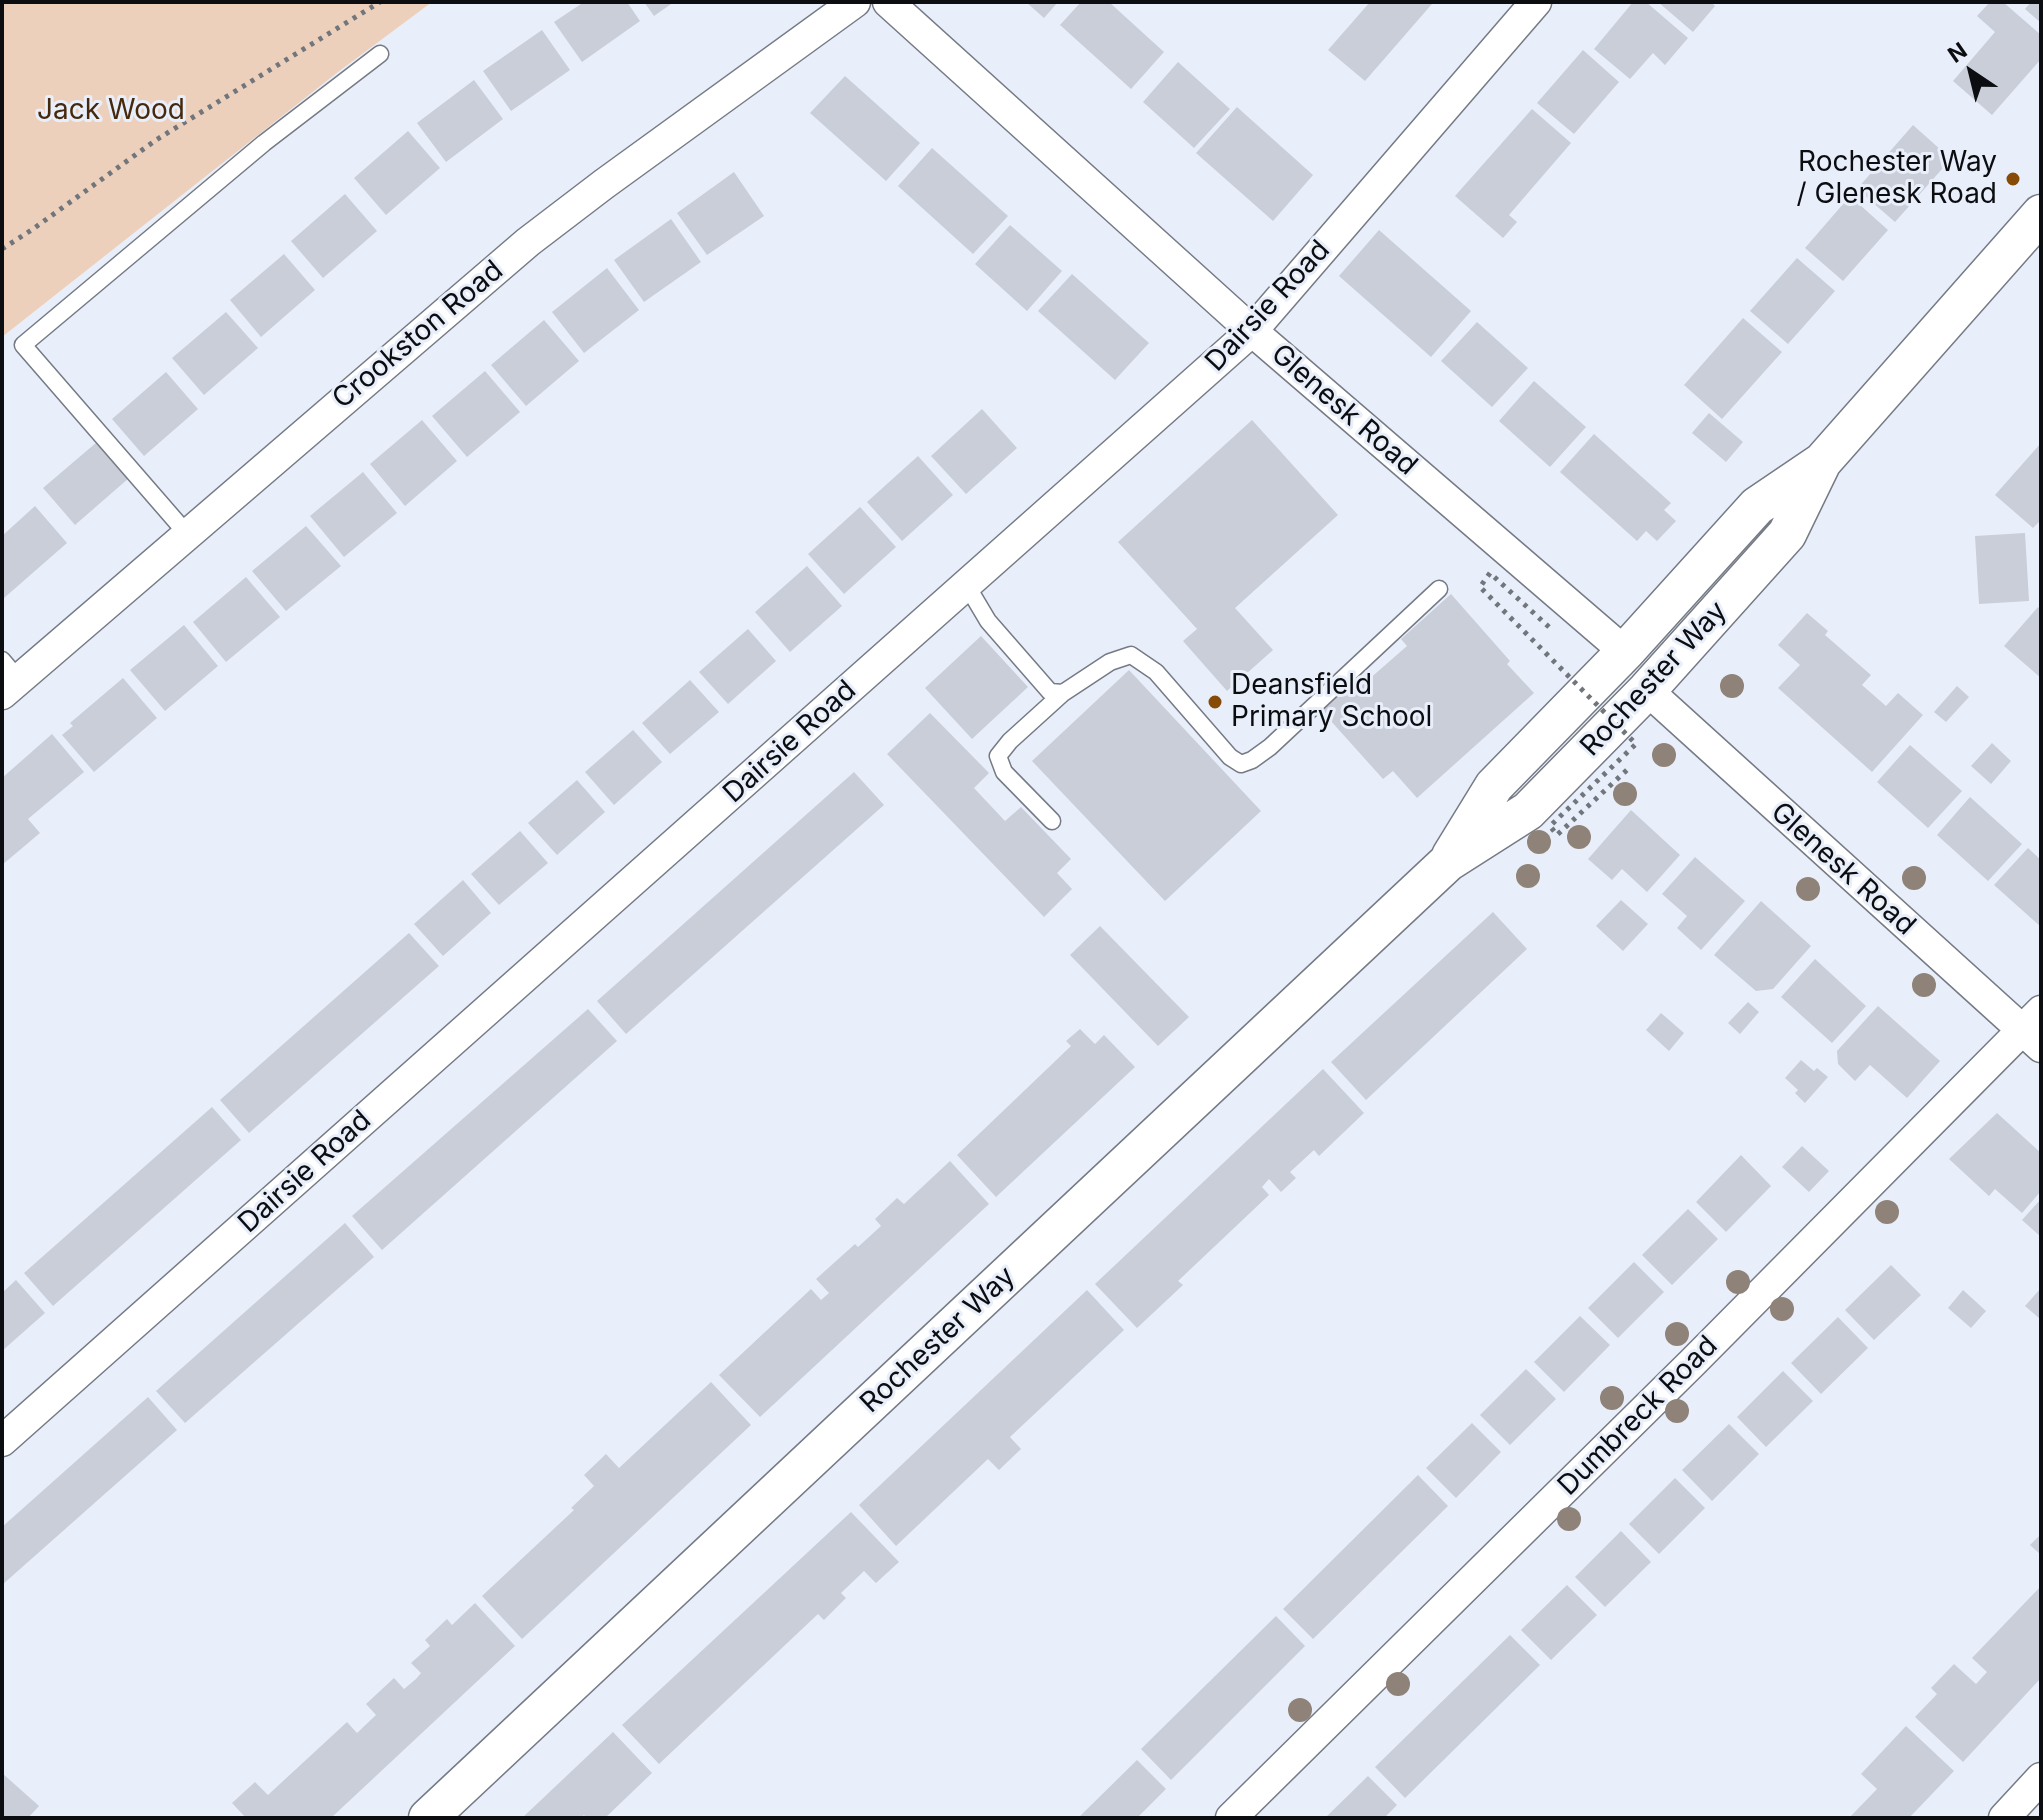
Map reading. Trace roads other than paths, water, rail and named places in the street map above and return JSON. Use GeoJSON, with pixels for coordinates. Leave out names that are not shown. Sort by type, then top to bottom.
{"type":"FeatureCollection","features":[{"type":"Feature","properties":{"kind":"street","name":"Crookston Road"},"geometry":{"type":"LineString","coordinates":[[8,678],[188,535],[292,442],[528,242],[855,2]]}},
{"type":"Feature","properties":{"kind":"street","name":"Glenesk Road"},"geometry":{"type":"LineString","coordinates":[[888,2],[1252,331],[1625,652]]}},
{"type":"Feature","properties":{"kind":"street","name":"Dairsie Road"},"geometry":{"type":"LineString","coordinates":[[2,1441],[1252,331],[1536,2]]}},
{"type":"Feature","properties":{"kind":"street","name":"Rochester Way"},"geometry":{"type":"LineString","coordinates":[[1448,862],[1494,786],[1625,652],[1757,506],[1822,462],[2041,214]]}},
{"type":"Feature","properties":{"kind":"street","name":"Rochester Way"},"geometry":{"type":"LineString","coordinates":[[428,1818],[1448,862],[1528,811],[1647,690],[1787,534],[1822,462]]}},
{"type":"Feature","properties":{"kind":"street","name":"Glenesk Road"},"geometry":{"type":"LineString","coordinates":[[1647,690],[2035,1030]]}},
{"type":"Feature","properties":{"kind":"street","name":"Dumbreck Road"},"geometry":{"type":"LineString","coordinates":[[1231,1818],[2035,1030]]}},
{"type":"Feature","properties":{"kind":"street"},"geometry":{"type":"LineString","coordinates":[[2004,1818],[2041,1778]]}},
{"type":"Feature","properties":{"kind":"lane"},"geometry":{"type":"LineString","coordinates":[[188,535],[23,345],[264,143],[380,54]]}},
{"type":"Feature","properties":{"kind":"lane"},"geometry":{"type":"LineString","coordinates":[[966,584],[988,621],[1050,692],[1063,693]]}},
{"type":"Feature","properties":{"kind":"lane"},"geometry":{"type":"LineString","coordinates":[[1052,821],[1004,772],[998,756],[1010,741],[1063,693],[1110,662],[1131,655],[1156,672],[1230,757],[1241,764],[1270,747],[1439,589]]}},
{"type":"Feature","properties":{"kind":"place","name":"Rochester Way / Glenesk Road"},"geometry":{"type":"Point","coordinates":[2013,179]}},
{"type":"Feature","properties":{"kind":"place","name":"Deansfield Primary School"},"geometry":{"type":"Point","coordinates":[1215,702]}},
{"type":"Feature","properties":{"kind":"park label","name":"Jack Wood"},"geometry":{"type":"Point","coordinates":[111,111]}}]}
